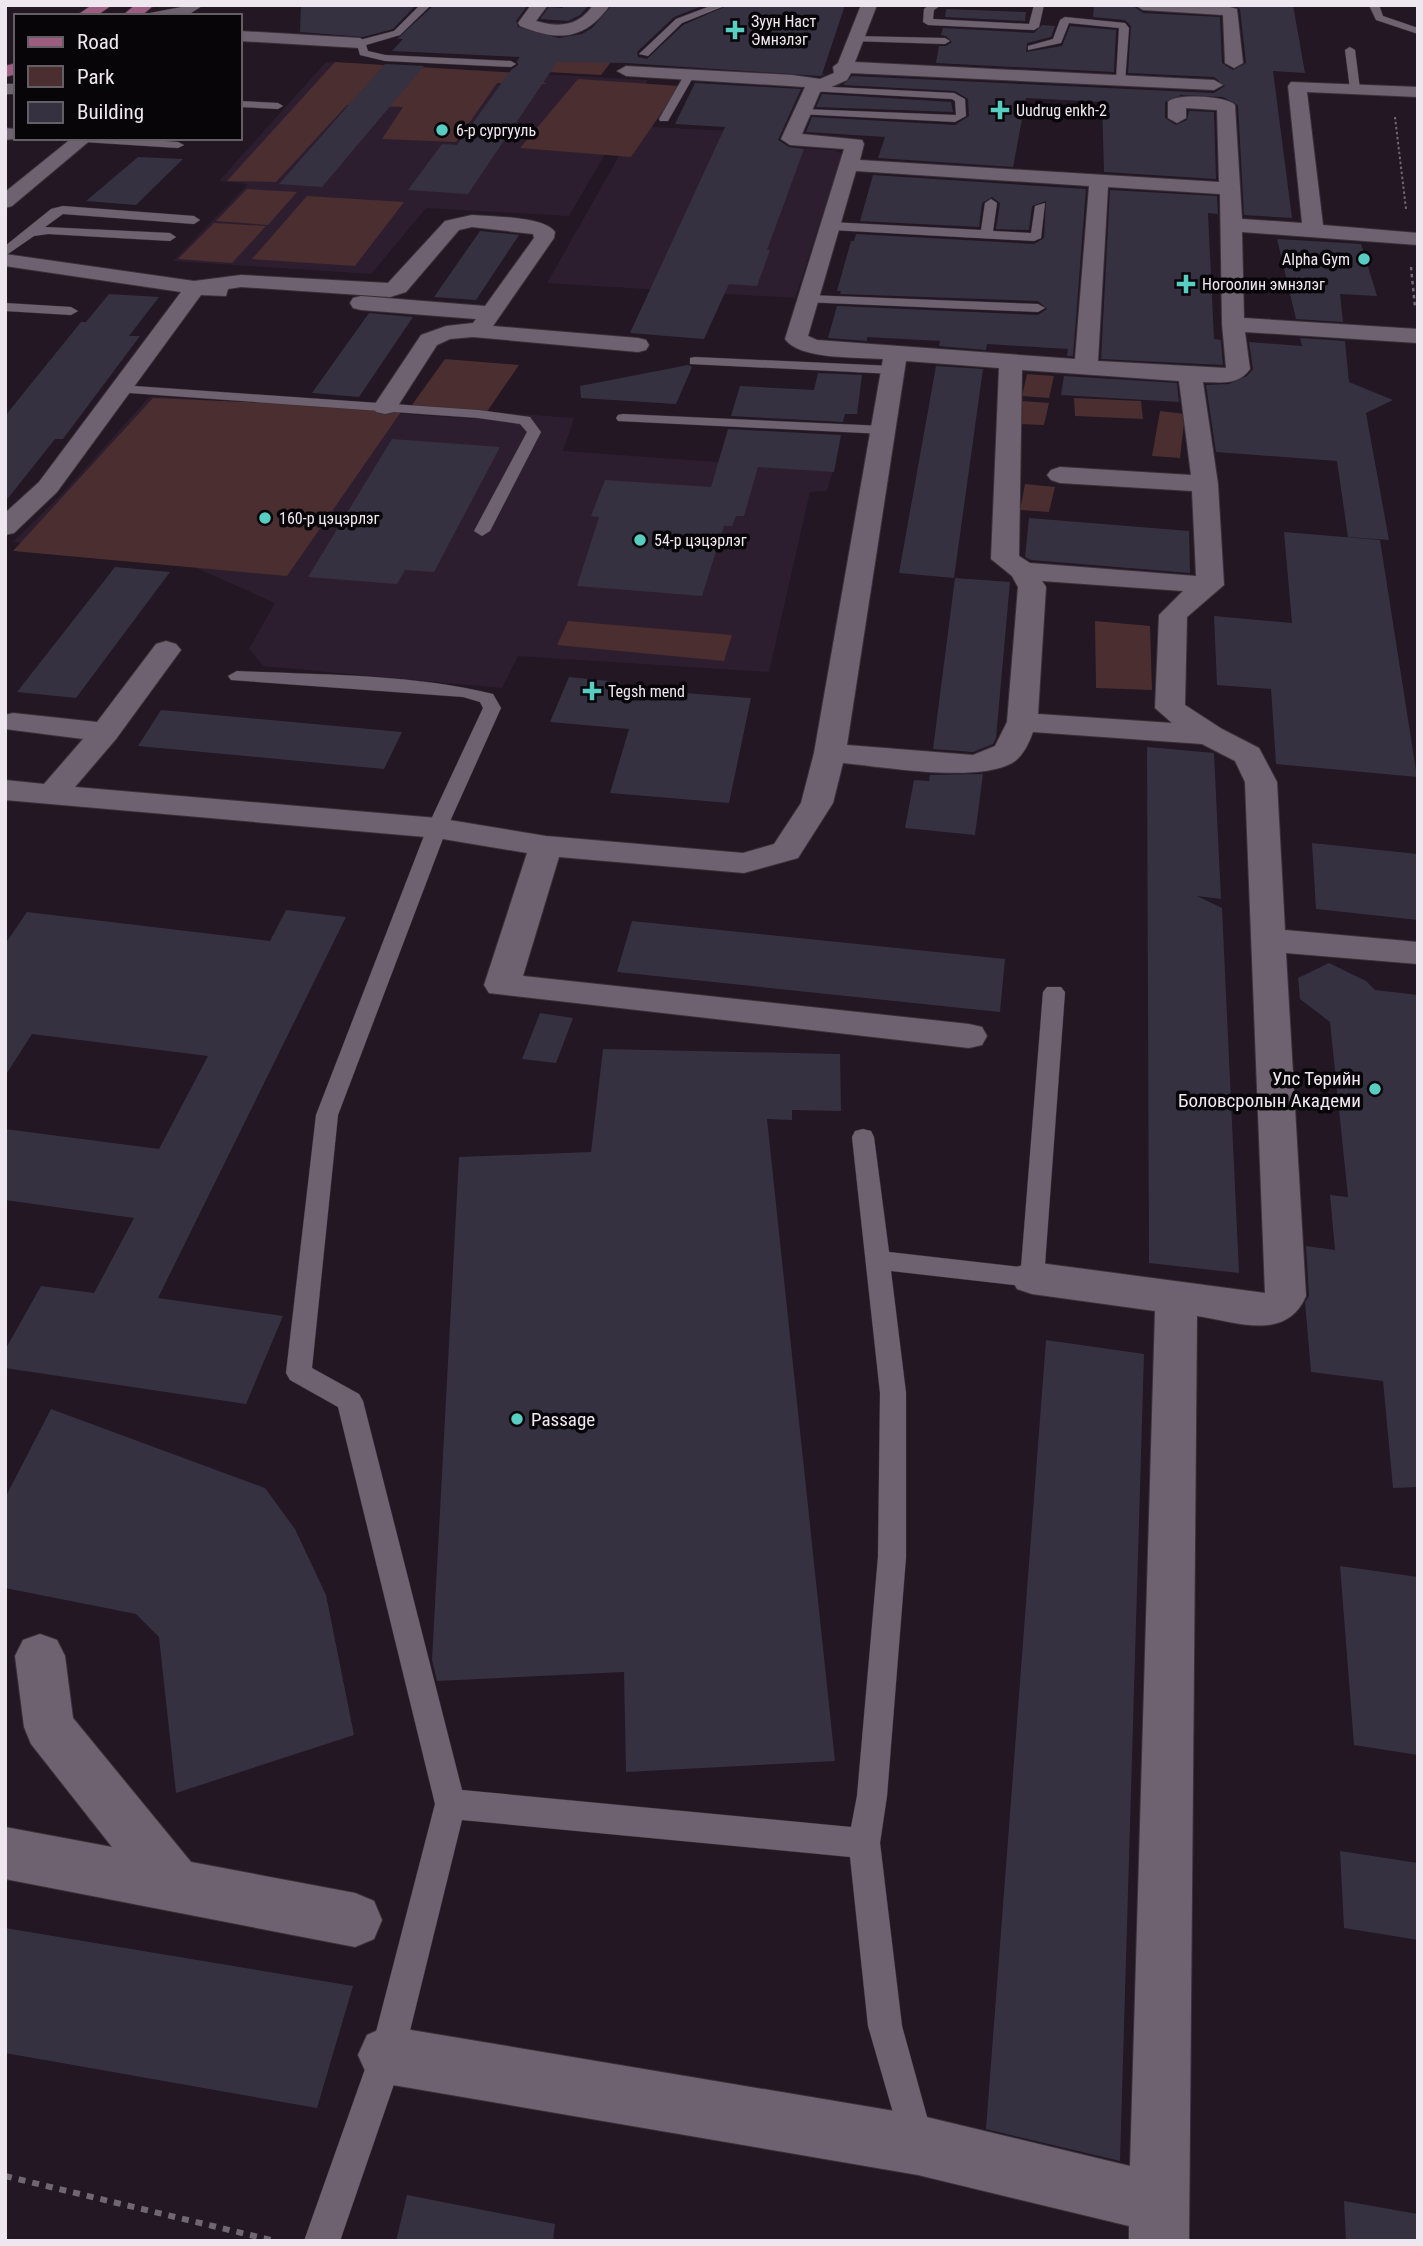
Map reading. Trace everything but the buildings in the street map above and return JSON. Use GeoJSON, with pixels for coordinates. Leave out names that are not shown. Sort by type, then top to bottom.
{"type":"FeatureCollection","features":[{"type":"Feature","properties":{"kind":"main road"},"geometry":{"type":"LineString","coordinates":[[88,14],[104,5]]}},
{"type":"Feature","properties":{"kind":"street"},"geometry":{"type":"LineString","coordinates":[[540,5],[526,23],[539,28],[579,29],[587,24],[602,5]]}},
{"type":"Feature","properties":{"kind":"street"},"geometry":{"type":"LineString","coordinates":[[869,5],[842,67],[841,76],[819,87],[802,112],[790,139],[858,151],[1064,178],[1229,189]]}},
{"type":"Feature","properties":{"kind":"street"},"geometry":{"type":"LineString","coordinates":[[1143,5],[1213,8],[1231,12],[1234,63]]}},
{"type":"Feature","properties":{"kind":"street"},"geometry":{"type":"LineString","coordinates":[[242,36],[360,43]]}},
{"type":"Feature","properties":{"kind":"street"},"geometry":{"type":"LineString","coordinates":[[842,67],[1214,85]]}},
{"type":"Feature","properties":{"kind":"street"},"geometry":{"type":"LineString","coordinates":[[626,71],[792,80],[819,87]]}},
{"type":"Feature","properties":{"kind":"street"},"geometry":{"type":"LineString","coordinates":[[1313,230],[1297,86],[1418,92]]}},
{"type":"Feature","properties":{"kind":"street"},"geometry":{"type":"LineString","coordinates":[[858,151],[831,226],[796,339],[801,343],[895,361],[1011,361],[1232,376],[1238,369],[1233,324],[1232,225],[1226,105],[1177,102],[1177,118]]}},
{"type":"Feature","properties":{"kind":"street"},"geometry":{"type":"LineString","coordinates":[[5,202],[83,140]]}},
{"type":"Feature","properties":{"kind":"street"},"geometry":{"type":"LineString","coordinates":[[1064,178],[1065,157]]}},
{"type":"Feature","properties":{"kind":"street"},"geometry":{"type":"LineString","coordinates":[[1086,367],[1100,180]]}},
{"type":"Feature","properties":{"kind":"street"},"geometry":{"type":"LineString","coordinates":[[5,527],[48,487],[196,287],[241,281],[390,290],[398,287],[452,225],[472,221],[538,228],[545,232],[544,238],[485,321],[481,332],[638,345]]}},
{"type":"Feature","properties":{"kind":"street"},"geometry":{"type":"LineString","coordinates":[[1232,225],[1413,239]]}},
{"type":"Feature","properties":{"kind":"street"},"geometry":{"type":"LineString","coordinates":[[5,260],[232,294],[485,321]]}},
{"type":"Feature","properties":{"kind":"street"},"geometry":{"type":"LineString","coordinates":[[385,407],[429,340],[485,321]]}},
{"type":"Feature","properties":{"kind":"street"},"geometry":{"type":"LineString","coordinates":[[1233,324],[1418,337]]}},
{"type":"Feature","properties":{"kind":"street"},"geometry":{"type":"LineString","coordinates":[[5,790],[437,828],[546,846],[744,863],[786,851],[817,803],[830,753],[895,361]]}},
{"type":"Feature","properties":{"kind":"street"},"geometry":{"type":"LineString","coordinates":[[830,753],[973,764],[995,760],[1010,751],[1022,722],[1032,587],[1023,571],[1005,559],[1011,361]]}},
{"type":"Feature","properties":{"kind":"street"},"geometry":{"type":"LineString","coordinates":[[1190,375],[1205,484],[1210,585]]}},
{"type":"Feature","properties":{"kind":"street"},"geometry":{"type":"LineString","coordinates":[[1060,475],[1205,484]]}},
{"type":"Feature","properties":{"kind":"street"},"geometry":{"type":"LineString","coordinates":[[1023,571],[1210,585]]}},
{"type":"Feature","properties":{"kind":"street"},"geometry":{"type":"LineString","coordinates":[[1032,1278],[1270,1310],[1284,1302],[1286,1292],[1261,782],[1248,755],[1211,736],[1170,708],[1173,615],[1210,585]]}},
{"type":"Feature","properties":{"kind":"street"},"geometry":{"type":"LineString","coordinates":[[52,794],[105,732],[166,650]]}},
{"type":"Feature","properties":{"kind":"street"},"geometry":{"type":"LineString","coordinates":[[1022,722],[1211,736]]}},
{"type":"Feature","properties":{"kind":"street"},"geometry":{"type":"LineString","coordinates":[[8,724],[105,732]]}},
{"type":"Feature","properties":{"kind":"street"},"geometry":{"type":"LineString","coordinates":[[546,846],[502,985],[969,1036]]}},
{"type":"Feature","properties":{"kind":"street"},"geometry":{"type":"LineString","coordinates":[[1268,940],[1418,953]]}},
{"type":"Feature","properties":{"kind":"street"},"geometry":{"type":"LineString","coordinates":[[387,2055],[918,2145],[1159,2222],[1176,1297]]}},
{"type":"Feature","properties":{"kind":"street"},"geometry":{"type":"LineString","coordinates":[[40,1656],[49,1727],[173,1884]]}},
{"type":"Feature","properties":{"kind":"street"},"geometry":{"type":"LineString","coordinates":[[5,1853],[355,1920]]}},
{"type":"Feature","properties":{"kind":"lane"},"geometry":{"type":"LineString","coordinates":[[426,5],[397,33],[360,43],[364,53],[385,58],[512,65]]}},
{"type":"Feature","properties":{"kind":"lane"},"geometry":{"type":"LineString","coordinates":[[644,54],[679,21],[722,5]]}},
{"type":"Feature","properties":{"kind":"lane"},"geometry":{"type":"LineString","coordinates":[[936,5],[929,9],[928,22],[1034,27],[1039,6],[1028,6]]}},
{"type":"Feature","properties":{"kind":"lane"},"geometry":{"type":"LineString","coordinates":[[1374,5],[1379,18],[1418,30]]}},
{"type":"Feature","properties":{"kind":"lane"},"geometry":{"type":"LineString","coordinates":[[156,14],[191,10],[197,6]]}},
{"type":"Feature","properties":{"kind":"lane"},"geometry":{"type":"LineString","coordinates":[[1032,48],[1057,41],[1065,20],[1122,25],[1121,80]]}},
{"type":"Feature","properties":{"kind":"lane"},"geometry":{"type":"LineString","coordinates":[[855,39],[945,41]]}},
{"type":"Feature","properties":{"kind":"lane"},"geometry":{"type":"LineString","coordinates":[[1350,50],[1355,89]]}},
{"type":"Feature","properties":{"kind":"lane"},"geometry":{"type":"LineString","coordinates":[[664,119],[690,74]]}},
{"type":"Feature","properties":{"kind":"lane"},"geometry":{"type":"LineString","coordinates":[[802,112],[954,118],[961,116],[960,99],[954,96],[819,87]]}},
{"type":"Feature","properties":{"kind":"lane"},"geometry":{"type":"LineString","coordinates":[[242,104],[278,106]]}},
{"type":"Feature","properties":{"kind":"lane"},"geometry":{"type":"LineString","coordinates":[[100,140],[178,145]]}},
{"type":"Feature","properties":{"kind":"lane"},"geometry":{"type":"LineString","coordinates":[[985,235],[991,203]]}},
{"type":"Feature","properties":{"kind":"lane"},"geometry":{"type":"LineString","coordinates":[[831,226],[985,235],[1037,235],[1041,206]]}},
{"type":"Feature","properties":{"kind":"lane"},"geometry":{"type":"LineString","coordinates":[[5,253],[55,212],[63,210],[194,220]]}},
{"type":"Feature","properties":{"kind":"lane"},"geometry":{"type":"LineString","coordinates":[[30,233],[71,229],[170,237]]}},
{"type":"Feature","properties":{"kind":"lane"},"geometry":{"type":"LineString","coordinates":[[808,299],[1038,308]]}},
{"type":"Feature","properties":{"kind":"lane"},"geometry":{"type":"LineString","coordinates":[[5,307],[71,311]]}},
{"type":"Feature","properties":{"kind":"lane"},"geometry":{"type":"LineString","coordinates":[[695,361],[895,361]]}},
{"type":"Feature","properties":{"kind":"lane"},"geometry":{"type":"LineString","coordinates":[[120,389],[385,407],[525,420],[534,432],[482,531]]}},
{"type":"Feature","properties":{"kind":"lane"},"geometry":{"type":"LineString","coordinates":[[623,418],[884,430]]}},
{"type":"Feature","properties":{"kind":"lane"},"geometry":{"type":"LineString","coordinates":[[237,676],[345,681],[463,692],[486,698],[492,708],[437,828],[327,1115],[299,1373],[350,1401],[450,1804],[387,2055],[322,2241]]}},
{"type":"Feature","properties":{"kind":"lane"},"geometry":{"type":"LineString","coordinates":[[877,1260],[1032,1278],[1054,992]]}},
{"type":"Feature","properties":{"kind":"lane"},"geometry":{"type":"LineString","coordinates":[[863,1137],[893,1393],[892,1557],[872,1796],[864,1843],[886,2026],[918,2145]]}},
{"type":"Feature","properties":{"kind":"lane"},"geometry":{"type":"LineString","coordinates":[[450,1804],[864,1843]]}},
{"type":"Feature","properties":{"kind":"path"},"geometry":{"type":"LineString","coordinates":[[1392,90],[1413,239],[1418,337]]}},
{"type":"Feature","properties":{"kind":"path"},"geometry":{"type":"LineString","coordinates":[[5,2176],[275,2241]]}},
{"type":"Feature","properties":{"kind":"shaded area","name":"6-р сургууль"},"geometry":{"type":"Polygon","coordinates":[[[326,62],[648,80],[569,216],[426,208],[371,274],[173,261],[248,184],[219,181],[326,62]]]}},
{"type":"Feature","properties":{"kind":"shaded area"},"geometry":{"type":"Polygon","coordinates":[[[636,126],[769,133],[763,147],[834,150],[843,154],[795,298],[547,283],[636,126]]]}},
{"type":"Feature","properties":{"kind":"shaded area","name":"160-р цэцэрлэг"},"geometry":{"type":"Polygon","coordinates":[[[150,396],[476,419],[481,411],[574,418],[563,451],[833,470],[827,491],[810,492],[769,672],[518,656],[502,688],[263,666],[249,649],[275,603],[169,556],[13,542],[61,495],[150,396]]]}},
{"type":"Feature","properties":{"kind":"green space"},"geometry":{"type":"Polygon","coordinates":[[[557,58],[611,62],[601,75],[547,72],[557,58]]]}},
{"type":"Feature","properties":{"kind":"green space"},"geometry":{"type":"Polygon","coordinates":[[[335,62],[534,74],[546,84],[497,83],[456,142],[382,139],[403,107],[347,105],[276,182],[227,181],[335,62]]]}},
{"type":"Feature","properties":{"kind":"green space"},"geometry":{"type":"Polygon","coordinates":[[[578,79],[680,86],[631,157],[520,148],[578,79]]]}},
{"type":"Feature","properties":{"kind":"green space"},"geometry":{"type":"Polygon","coordinates":[[[247,189],[297,192],[268,225],[216,221],[247,189]]]}},
{"type":"Feature","properties":{"kind":"green space"},"geometry":{"type":"Polygon","coordinates":[[[307,196],[404,202],[355,266],[252,259],[307,196]]]}},
{"type":"Feature","properties":{"kind":"green space"},"geometry":{"type":"Polygon","coordinates":[[[214,223],[266,226],[232,263],[178,259],[214,223]]]}},
{"type":"Feature","properties":{"kind":"green space"},"geometry":{"type":"Polygon","coordinates":[[[445,359],[519,365],[484,416],[409,409],[445,359]]]}},
{"type":"Feature","properties":{"kind":"green space"},"geometry":{"type":"Polygon","coordinates":[[[1027,374],[1054,376],[1049,398],[1022,396],[1027,374]]]}},
{"type":"Feature","properties":{"kind":"green space"},"geometry":{"type":"Polygon","coordinates":[[[153,398],[403,409],[287,576],[13,551],[153,398]]]}},
{"type":"Feature","properties":{"kind":"green space"},"geometry":{"type":"Polygon","coordinates":[[[1074,398],[1141,401],[1143,419],[1075,416],[1074,398]]]}},
{"type":"Feature","properties":{"kind":"green space"},"geometry":{"type":"Polygon","coordinates":[[[1022,401],[1049,403],[1044,425],[1017,424],[1022,401]]]}},
{"type":"Feature","properties":{"kind":"green space"},"geometry":{"type":"Polygon","coordinates":[[[1160,411],[1185,414],[1180,458],[1152,456],[1160,411]]]}},
{"type":"Feature","properties":{"kind":"green space"},"geometry":{"type":"Polygon","coordinates":[[[1025,484],[1055,487],[1049,512],[1020,510],[1025,484]]]}},
{"type":"Feature","properties":{"kind":"green space"},"geometry":{"type":"Polygon","coordinates":[[[568,621],[732,635],[724,661],[557,645],[568,621]]]}},
{"type":"Feature","properties":{"kind":"green space"},"geometry":{"type":"Polygon","coordinates":[[[1095,621],[1150,626],[1152,690],[1096,688],[1095,621]]]}},
{"type":"Feature","properties":{"kind":"place","name":"Зуун Наст Эмнэлэг"},"geometry":{"type":"Point","coordinates":[735,30]}},
{"type":"Feature","properties":{"kind":"place","name":"Uudrug enkh-2"},"geometry":{"type":"Point","coordinates":[1000,110]}},
{"type":"Feature","properties":{"kind":"place","name":"6-р сургууль"},"geometry":{"type":"Point","coordinates":[442,130]}},
{"type":"Feature","properties":{"kind":"place","name":"Alpha Gym"},"geometry":{"type":"Point","coordinates":[1364,259]}},
{"type":"Feature","properties":{"kind":"place","name":"Ногоолин эмнэлэг"},"geometry":{"type":"Point","coordinates":[1186,284]}},
{"type":"Feature","properties":{"kind":"place","name":"160-р цэцэрлэг"},"geometry":{"type":"Point","coordinates":[265,518]}},
{"type":"Feature","properties":{"kind":"place","name":"54-р цэцэрлэг"},"geometry":{"type":"Point","coordinates":[640,540]}},
{"type":"Feature","properties":{"kind":"place","name":"Tegsh mend"},"geometry":{"type":"Point","coordinates":[592,691]}},
{"type":"Feature","properties":{"kind":"place","name":"Улс Төрийн Боловсролын Академи"},"geometry":{"type":"Point","coordinates":[1375,1089]}},
{"type":"Feature","properties":{"kind":"place","name":"Passage"},"geometry":{"type":"Point","coordinates":[517,1419]}}]}
